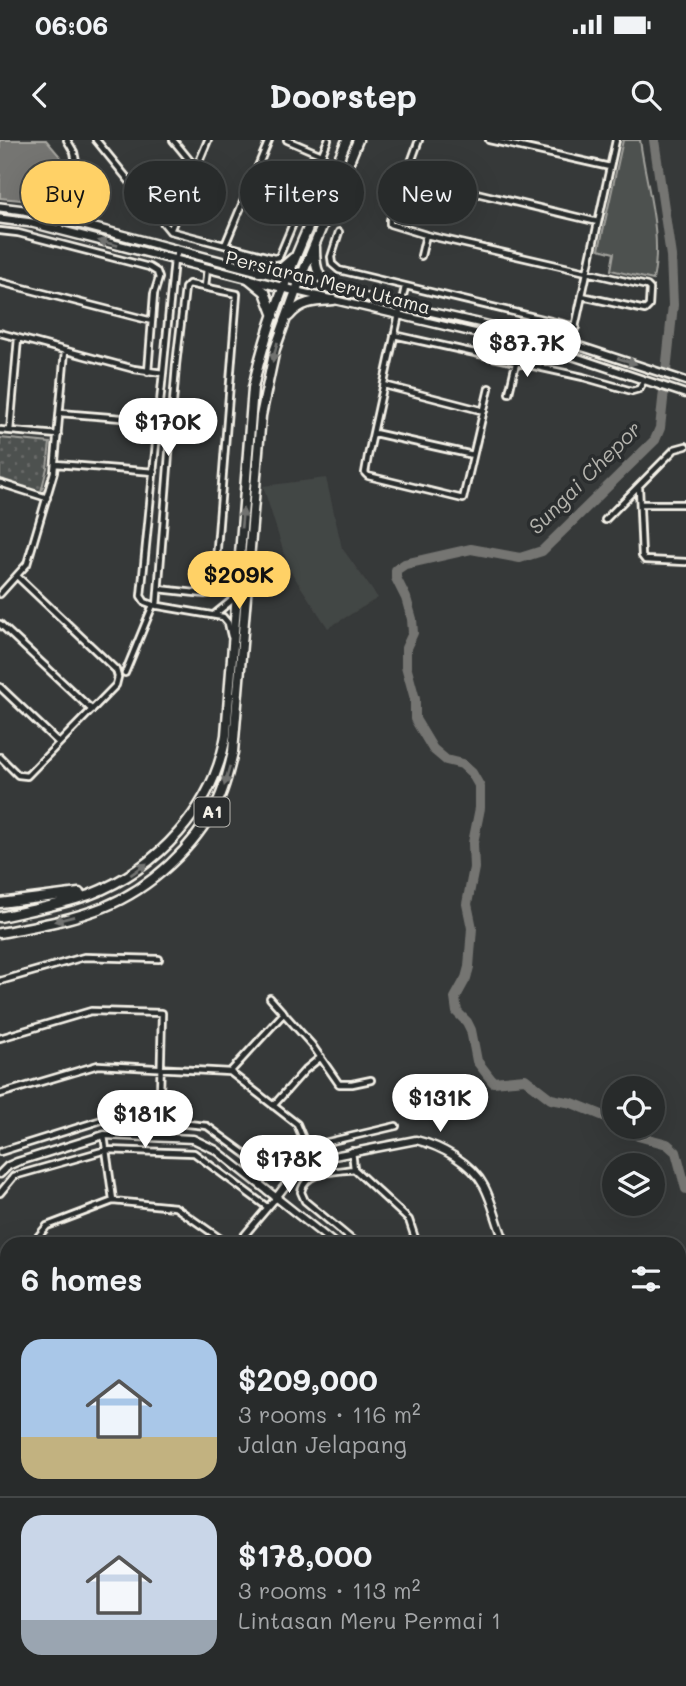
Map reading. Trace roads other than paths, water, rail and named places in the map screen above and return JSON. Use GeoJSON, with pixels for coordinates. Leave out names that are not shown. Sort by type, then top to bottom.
{"type":"FeatureCollection","features":[{"type":"Feature","properties":{"kind":"main road","name":"A1"},"geometry":{"type":"LineString","coordinates":[[0,917],[66,902],[106,888],[136,872],[168,844],[189,819],[209,786],[223,751],[253,387],[261,350],[285,284],[347,140]]}},
{"type":"Feature","properties":{"kind":"main road","name":"A1"},"geometry":{"type":"LineString","coordinates":[[0,933],[91,912],[137,890],[178,856],[208,820],[218,802],[227,778],[235,733],[261,416],[275,349],[299,282],[358,140]]}},
{"type":"Feature","properties":{"kind":"main road","name":"Persiaran Meru Utama"},"geometry":{"type":"LineString","coordinates":[[0,207],[21,210]]}},
{"type":"Feature","properties":{"kind":"main road","name":"Persiaran Meru Utama"},"geometry":{"type":"LineString","coordinates":[[0,219],[32,223],[249,279],[285,284],[299,282]]}},
{"type":"Feature","properties":{"kind":"main road","name":"Persiaran Meru Utama"},"geometry":{"type":"LineString","coordinates":[[80,224],[260,272],[296,291]]}},
{"type":"Feature","properties":{"kind":"main road"},"geometry":{"type":"LineString","coordinates":[[316,241],[315,267],[321,280],[329,288]]}},
{"type":"Feature","properties":{"kind":"main road"},"geometry":{"type":"LineString","coordinates":[[260,272],[269,273],[285,267],[299,252]]}},
{"type":"Feature","properties":{"kind":"main road"},"geometry":{"type":"LineString","coordinates":[[249,279],[265,292],[274,316]]}},
{"type":"Feature","properties":{"kind":"main road"},"geometry":{"type":"LineString","coordinates":[[284,324],[300,305],[309,301],[333,300]]}},
{"type":"Feature","properties":{"kind":"main road"},"geometry":{"type":"LineString","coordinates":[[0,903],[60,897],[106,888]]}},
{"type":"Feature","properties":{"kind":"street"},"geometry":{"type":"LineString","coordinates":[[66,140],[74,152],[76,161]]}},
{"type":"Feature","properties":{"kind":"street"},"geometry":{"type":"LineString","coordinates":[[96,140],[170,231],[274,258],[279,257],[328,140]]}},
{"type":"Feature","properties":{"kind":"street"},"geometry":{"type":"LineString","coordinates":[[173,140],[190,161]]}},
{"type":"Feature","properties":{"kind":"street"},"geometry":{"type":"LineString","coordinates":[[199,161],[208,140]]}},
{"type":"Feature","properties":{"kind":"street"},"geometry":{"type":"LineString","coordinates":[[225,245],[269,140]]}},
{"type":"Feature","properties":{"kind":"street"},"geometry":{"type":"LineString","coordinates":[[287,140],[322,155]]}},
{"type":"Feature","properties":{"kind":"street"},"geometry":{"type":"LineString","coordinates":[[411,161],[419,140]]}},
{"type":"Feature","properties":{"kind":"street"},"geometry":{"type":"LineString","coordinates":[[489,140],[610,167]]}},
{"type":"Feature","properties":{"kind":"street"},"geometry":{"type":"LineString","coordinates":[[569,355],[616,140]]}},
{"type":"Feature","properties":{"kind":"street"},"geometry":{"type":"LineString","coordinates":[[477,193],[598,222]]}},
{"type":"Feature","properties":{"kind":"street"},"geometry":{"type":"LineString","coordinates":[[59,230],[60,224]]}},
{"type":"Feature","properties":{"kind":"street"},"geometry":{"type":"LineString","coordinates":[[170,231],[173,224]]}},
{"type":"Feature","properties":{"kind":"street"},"geometry":{"type":"LineString","coordinates":[[390,224],[426,235],[647,286],[650,289],[649,306],[645,310],[582,296]]}},
{"type":"Feature","properties":{"kind":"street"},"geometry":{"type":"LineString","coordinates":[[0,231],[18,233],[149,267],[157,272],[159,278],[155,294],[148,372]]}},
{"type":"Feature","properties":{"kind":"street"},"geometry":{"type":"LineString","coordinates":[[339,232],[331,257],[332,264],[339,270],[576,327]]}},
{"type":"Feature","properties":{"kind":"street"},"geometry":{"type":"LineString","coordinates":[[421,256],[426,235]]}},
{"type":"Feature","properties":{"kind":"street"},"geometry":{"type":"LineString","coordinates":[[179,250],[174,260],[141,596],[145,602],[155,606],[223,617],[228,624],[233,647]]}},
{"type":"Feature","properties":{"kind":"street"},"geometry":{"type":"LineString","coordinates":[[205,287],[207,268]]}},
{"type":"Feature","properties":{"kind":"street"},"geometry":{"type":"LineString","coordinates":[[0,282],[152,321]]}},
{"type":"Feature","properties":{"kind":"street","name":"Persiaran Meru Utama"},"geometry":{"type":"LineString","coordinates":[[299,282],[573,344],[682,380]]}},
{"type":"Feature","properties":{"kind":"street"},"geometry":{"type":"LineString","coordinates":[[125,673],[155,606],[159,589],[176,365],[185,288],[189,284],[237,294],[214,586],[211,592],[205,594],[159,589]]}},
{"type":"Feature","properties":{"kind":"street"},"geometry":{"type":"LineString","coordinates":[[405,287],[365,472],[368,477],[463,499],[489,388]]}},
{"type":"Feature","properties":{"kind":"street","name":"Persiaran Meru Utama"},"geometry":{"type":"LineString","coordinates":[[296,291],[569,355],[682,393]]}},
{"type":"Feature","properties":{"kind":"street"},"geometry":{"type":"LineString","coordinates":[[0,333],[148,372],[163,373]]}},
{"type":"Feature","properties":{"kind":"street"},"geometry":{"type":"LineString","coordinates":[[394,335],[583,377],[632,391],[639,389],[647,381]]}},
{"type":"Feature","properties":{"kind":"street"},"geometry":{"type":"LineString","coordinates":[[10,431],[18,338]]}},
{"type":"Feature","properties":{"kind":"street"},"geometry":{"type":"LineString","coordinates":[[0,594],[27,564],[47,498],[56,464],[65,351]]}},
{"type":"Feature","properties":{"kind":"street"},"geometry":{"type":"LineString","coordinates":[[509,393],[516,363]]}},
{"type":"Feature","properties":{"kind":"street"},"geometry":{"type":"LineString","coordinates":[[384,385],[484,411]]}},
{"type":"Feature","properties":{"kind":"street"},"geometry":{"type":"LineString","coordinates":[[60,413],[146,420]]}},
{"type":"Feature","properties":{"kind":"street"},"geometry":{"type":"LineString","coordinates":[[0,430],[58,435]]}},
{"type":"Feature","properties":{"kind":"street"},"geometry":{"type":"LineString","coordinates":[[374,433],[473,455]]}},
{"type":"Feature","properties":{"kind":"street"},"geometry":{"type":"LineString","coordinates":[[156,439],[171,441]]}},
{"type":"Feature","properties":{"kind":"street"},"geometry":{"type":"LineString","coordinates":[[604,520],[675,449],[686,446]]}},
{"type":"Feature","properties":{"kind":"street"},"geometry":{"type":"LineString","coordinates":[[56,464],[154,472]]}},
{"type":"Feature","properties":{"kind":"street"},"geometry":{"type":"LineString","coordinates":[[0,484],[47,498]]}},
{"type":"Feature","properties":{"kind":"street"},"geometry":{"type":"LineString","coordinates":[[639,487],[642,555],[645,560],[686,562]]}},
{"type":"Feature","properties":{"kind":"street"},"geometry":{"type":"LineString","coordinates":[[640,504],[686,504]]}},
{"type":"Feature","properties":{"kind":"street"},"geometry":{"type":"LineString","coordinates":[[0,757],[18,775],[24,777],[29,774],[116,684],[118,677],[116,670],[17,576]]}},
{"type":"Feature","properties":{"kind":"street"},"geometry":{"type":"LineString","coordinates":[[215,614],[231,601],[237,586]]}},
{"type":"Feature","properties":{"kind":"street"},"geometry":{"type":"LineString","coordinates":[[0,624],[92,709]]}},
{"type":"Feature","properties":{"kind":"street"},"geometry":{"type":"LineString","coordinates":[[0,687],[59,743]]}},
{"type":"Feature","properties":{"kind":"street"},"geometry":{"type":"LineString","coordinates":[[0,981],[84,957],[159,959]]}},
{"type":"Feature","properties":{"kind":"street"},"geometry":{"type":"LineString","coordinates":[[270,998],[321,1057],[339,1084],[371,1080]]}},
{"type":"Feature","properties":{"kind":"street"},"geometry":{"type":"LineString","coordinates":[[0,1038],[91,1011],[162,1013],[159,1136]]}},
{"type":"Feature","properties":{"kind":"street"},"geometry":{"type":"LineString","coordinates":[[230,1072],[284,1013]]}},
{"type":"Feature","properties":{"kind":"street"},"geometry":{"type":"LineString","coordinates":[[273,1107],[305,1070],[321,1057]]}},
{"type":"Feature","properties":{"kind":"street"},"geometry":{"type":"LineString","coordinates":[[0,1094],[98,1065],[230,1072],[296,1124],[306,1146],[303,1162],[243,1237]]}},
{"type":"Feature","properties":{"kind":"street"},"geometry":{"type":"LineString","coordinates":[[0,1152],[105,1119],[159,1121],[207,1126],[273,1174],[294,1151],[306,1146],[397,1126]]}},
{"type":"Feature","properties":{"kind":"street"},"geometry":{"type":"LineString","coordinates":[[104,1135],[113,1200]]}},
{"type":"Feature","properties":{"kind":"street"},"geometry":{"type":"LineString","coordinates":[[0,1174],[17,1162],[104,1135],[193,1139],[206,1143],[326,1237]]}},
{"type":"Feature","properties":{"kind":"street"},"geometry":{"type":"LineString","coordinates":[[303,1162],[416,1139],[461,1162],[475,1173],[484,1186],[503,1237]]}},
{"type":"Feature","properties":{"kind":"street"},"geometry":{"type":"LineString","coordinates":[[0,1193],[14,1176],[106,1150],[194,1153],[267,1207]]}},
{"type":"Feature","properties":{"kind":"street"},"geometry":{"type":"LineString","coordinates":[[352,1151],[354,1169],[409,1220],[415,1237]]}},
{"type":"Feature","properties":{"kind":"street"},"geometry":{"type":"LineString","coordinates":[[349,1237],[305,1201],[301,1192],[306,1181],[312,1177],[354,1169]]}},
{"type":"Feature","properties":{"kind":"street"},"geometry":{"type":"LineString","coordinates":[[38,1237],[47,1226],[113,1200],[175,1207],[218,1237]]}},
{"type":"Feature","properties":{"kind":"waterway","name":"Sungai Chepor"},"geometry":{"type":"LineString","coordinates":[[602,1115],[572,1103],[551,1099],[525,1079],[493,1082],[477,1061],[471,1030],[457,1012],[455,998],[469,967],[472,928],[467,904],[474,868],[473,843],[480,808],[480,787],[472,773],[462,764],[446,760],[433,749],[415,719],[415,699],[406,666],[406,648],[413,633],[412,619],[396,578],[396,570],[405,564],[471,549],[520,558],[542,551],[655,440],[660,428],[673,305],[671,256],[654,140]]}},
{"type":"Feature","properties":{"kind":"waterway","name":"Sungai Chepor"},"geometry":{"type":"LineString","coordinates":[[649,1139],[667,1144],[676,1152],[686,1189]]}}]}
